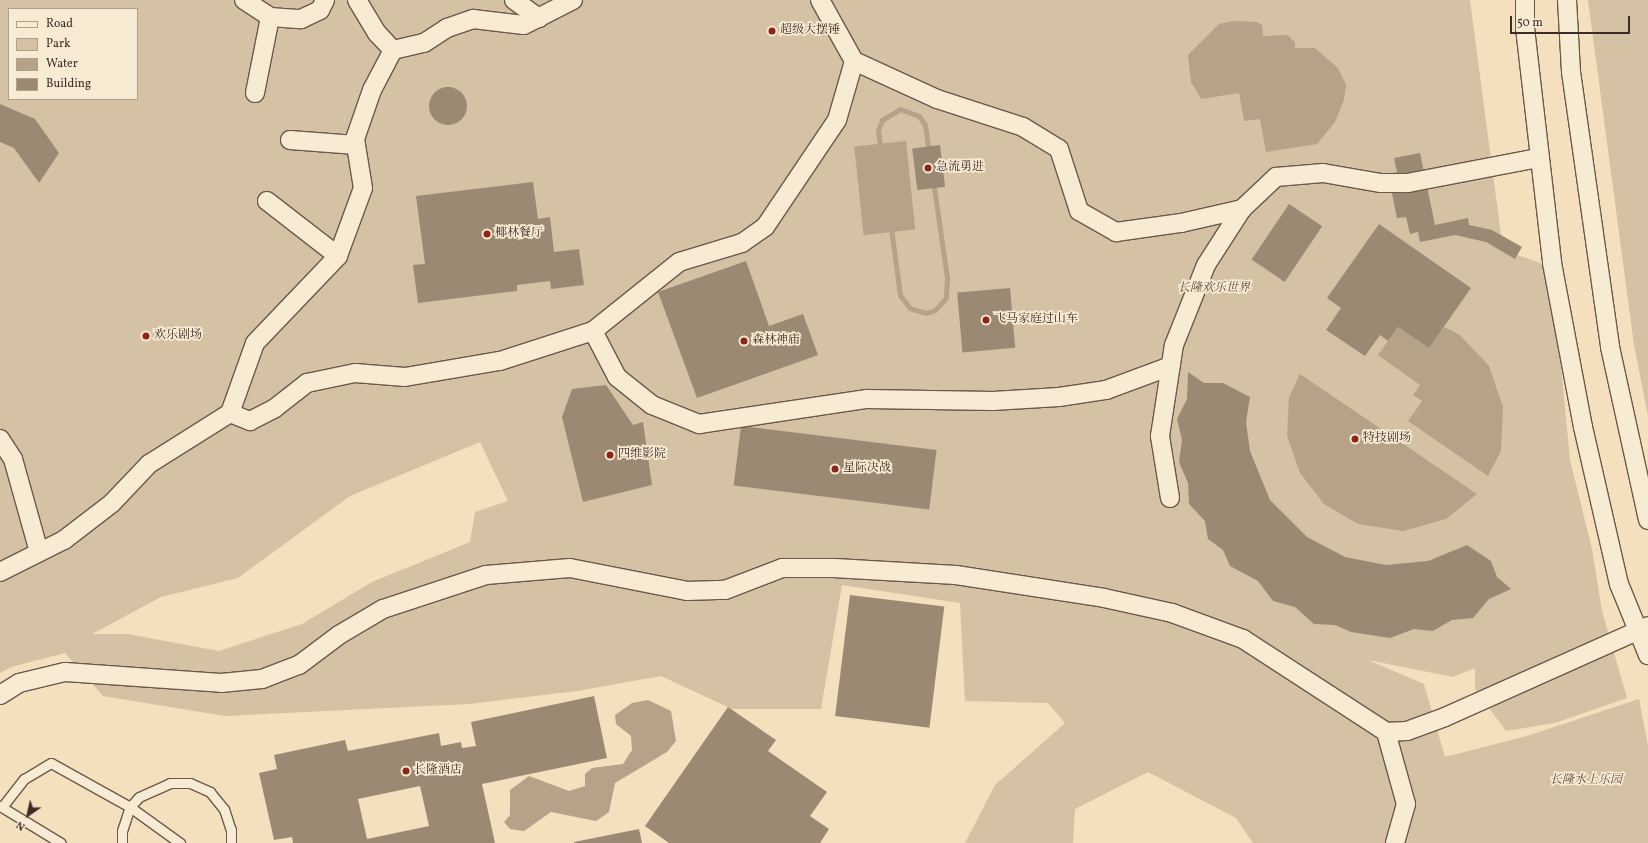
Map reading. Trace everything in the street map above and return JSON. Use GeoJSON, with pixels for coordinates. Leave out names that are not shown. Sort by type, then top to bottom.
{"type":"FeatureCollection","features":[{"type":"Feature","properties":{"kind":"street"},"geometry":{"type":"LineString","coordinates":[[244,0],[270,17],[301,19],[320,10],[325,0]]}},
{"type":"Feature","properties":{"kind":"street"},"geometry":{"type":"LineString","coordinates":[[357,0],[377,33],[393,50]]}},
{"type":"Feature","properties":{"kind":"street"},"geometry":{"type":"LineString","coordinates":[[514,0],[539,18]]}},
{"type":"Feature","properties":{"kind":"street"},"geometry":{"type":"LineString","coordinates":[[0,572],[64,540],[112,503],[149,464],[230,413],[255,343],[338,256],[363,188],[355,139],[372,90],[393,50],[424,43],[447,28],[473,19],[524,25],[573,0]]}},
{"type":"Feature","properties":{"kind":"street"},"geometry":{"type":"LineString","coordinates":[[820,0],[854,61],[937,99],[1023,126],[1059,149],[1079,212],[1116,232],[1181,223],[1242,209]]}},
{"type":"Feature","properties":{"kind":"street"},"geometry":{"type":"LineString","coordinates":[[1525,0],[1538,158],[1552,263],[1583,427],[1619,584],[1643,628],[1648,655]]}},
{"type":"Feature","properties":{"kind":"street"},"geometry":{"type":"LineString","coordinates":[[1567,0],[1571,72],[1610,347],[1648,520]]}},
{"type":"Feature","properties":{"kind":"street"},"geometry":{"type":"LineString","coordinates":[[255,93],[270,17]]}},
{"type":"Feature","properties":{"kind":"street"},"geometry":{"type":"LineString","coordinates":[[230,413],[250,421],[275,408],[307,383],[354,373],[405,377],[500,361],[593,330],[679,262],[742,243],[765,227],[837,120],[854,61]]}},
{"type":"Feature","properties":{"kind":"street"},"geometry":{"type":"LineString","coordinates":[[290,140],[356,145]]}},
{"type":"Feature","properties":{"kind":"street"},"geometry":{"type":"LineString","coordinates":[[1170,498],[1160,436],[1174,345],[1206,265],[1242,209],[1276,177],[1323,173],[1381,183],[1408,183],[1538,158]]}},
{"type":"Feature","properties":{"kind":"street"},"geometry":{"type":"LineString","coordinates":[[267,201],[338,256]]}},
{"type":"Feature","properties":{"kind":"street"},"geometry":{"type":"LineString","coordinates":[[593,330],[617,376],[652,405],[699,424],[867,399],[993,401],[1059,397],[1106,390],[1171,366]]}},
{"type":"Feature","properties":{"kind":"street"},"geometry":{"type":"LineString","coordinates":[[0,438],[13,459],[39,552]]}},
{"type":"Feature","properties":{"kind":"street"},"geometry":{"type":"LineString","coordinates":[[0,695],[19,683],[65,672],[220,683],[262,679],[299,665],[339,635],[384,609],[486,575],[570,568],[687,591],[725,590],[782,568],[894,569],[1029,584],[1172,613],[1243,639],[1386,732],[1407,731],[1445,717],[1643,628]]}},
{"type":"Feature","properties":{"kind":"street"},"geometry":{"type":"LineString","coordinates":[[1386,732],[1406,804],[1395,843]]}},
{"type":"Feature","properties":{"kind":"lane"},"geometry":{"type":"LineString","coordinates":[[60,843],[1,806],[24,779],[50,763],[130,807],[180,843]]}},
{"type":"Feature","properties":{"kind":"lane"},"geometry":{"type":"LineString","coordinates":[[122,843],[122,831],[130,807],[153,789],[170,783],[190,783],[210,792],[224,809],[231,830],[231,843]]}},
{"type":"Feature","properties":{"kind":"green space","name":"长隆欢乐世界"},"geometry":{"type":"Polygon","coordinates":[[[0,0],[1470,0],[1503,250],[1543,264],[1561,366],[1570,460],[1592,549],[1602,611],[1627,698],[1555,723],[1506,731],[1475,689],[1475,668],[1453,677],[1368,660],[1424,684],[1445,757],[1527,736],[1639,699],[1648,746],[1648,843],[1253,843],[1236,818],[1148,772],[1075,809],[1073,843],[965,843],[995,785],[1065,723],[1048,703],[965,701],[960,603],[842,585],[821,709],[732,709],[661,676],[577,691],[469,704],[225,716],[103,696],[65,653],[11,667],[0,673],[0,0]],[[480,442],[350,496],[238,578],[161,597],[92,634],[128,634],[219,651],[302,624],[372,582],[470,542],[475,512],[508,501],[480,442]]]}},
{"type":"Feature","properties":{"kind":"green space"},"geometry":{"type":"Polygon","coordinates":[[[1588,0],[1648,0],[1648,416],[1634,345],[1588,0]]]}},
{"type":"Feature","properties":{"kind":"water"},"geometry":{"type":"Polygon","coordinates":[[[1233,21],[1257,22],[1262,25],[1263,36],[1287,35],[1295,42],[1295,48],[1315,48],[1338,68],[1346,85],[1344,100],[1335,122],[1317,144],[1266,152],[1260,119],[1244,121],[1239,93],[1201,99],[1191,82],[1188,55],[1219,24],[1233,21]]]}},
{"type":"Feature","properties":{"kind":"water"},"geometry":{"type":"Polygon","coordinates":[[[906,141],[915,230],[864,235],[854,146],[906,141]]]}},
{"type":"Feature","properties":{"kind":"water"},"geometry":{"type":"Polygon","coordinates":[[[1398,327],[1429,348],[1444,327],[1460,335],[1489,366],[1503,407],[1501,451],[1488,476],[1408,421],[1422,401],[1413,395],[1420,385],[1378,355],[1398,327]]]}},
{"type":"Feature","properties":{"kind":"water"},"geometry":{"type":"Polygon","coordinates":[[[1300,374],[1477,494],[1446,519],[1403,531],[1358,524],[1324,504],[1300,473],[1287,436],[1289,397],[1300,374]]]}},
{"type":"Feature","properties":{"kind":"water"},"geometry":{"type":"Polygon","coordinates":[[[648,700],[671,711],[676,741],[667,752],[615,783],[609,812],[596,821],[551,812],[524,831],[510,829],[504,822],[510,815],[510,790],[529,776],[569,791],[585,786],[585,774],[592,768],[623,764],[632,750],[631,736],[616,724],[615,715],[632,703],[648,700]]]}},
{"type":"Feature","properties":{"kind":"building"},"geometry":{"type":"Polygon","coordinates":[[[444,87],[452,87],[459,90],[464,95],[467,106],[464,117],[459,122],[452,125],[444,125],[437,122],[432,117],[429,110],[429,102],[432,95],[437,90],[444,87]]]}},
{"type":"Feature","properties":{"kind":"building"},"geometry":{"type":"Polygon","coordinates":[[[0,104],[35,119],[59,153],[39,183],[14,148],[0,142],[0,104]]]}},
{"type":"Feature","properties":{"kind":"building","name":"急流勇进"},"geometry":{"type":"Polygon","coordinates":[[[940,145],[945,187],[917,190],[912,148],[940,145]]]}},
{"type":"Feature","properties":{"kind":"building"},"geometry":{"type":"Polygon","coordinates":[[[1420,153],[1435,225],[1468,218],[1469,225],[1492,230],[1522,247],[1515,259],[1486,242],[1455,235],[1420,242],[1418,232],[1410,234],[1406,217],[1397,218],[1388,174],[1397,172],[1394,158],[1420,153]]]}},
{"type":"Feature","properties":{"kind":"building","name":"椰林餐厅"},"geometry":{"type":"Polygon","coordinates":[[[533,182],[538,219],[550,217],[554,252],[579,249],[584,285],[551,289],[550,281],[517,285],[517,291],[418,303],[413,265],[425,264],[416,196],[533,182]]]}},
{"type":"Feature","properties":{"kind":"building"},"geometry":{"type":"Polygon","coordinates":[[[1289,204],[1322,226],[1285,282],[1252,260],[1289,204]]]}},
{"type":"Feature","properties":{"kind":"building"},"geometry":{"type":"Polygon","coordinates":[[[1379,224],[1471,288],[1429,348],[1398,327],[1388,341],[1380,335],[1365,356],[1326,330],[1341,308],[1327,298],[1379,224]]]}},
{"type":"Feature","properties":{"kind":"building","name":"森林神庙"},"geometry":{"type":"Polygon","coordinates":[[[746,261],[769,326],[803,314],[818,355],[697,398],[658,292],[746,261]]]}},
{"type":"Feature","properties":{"kind":"building","name":"飞马家庭过山车"},"geometry":{"type":"Polygon","coordinates":[[[1010,288],[1015,348],[962,352],[957,293],[1010,288]]]}},
{"type":"Feature","properties":{"kind":"building"},"geometry":{"type":"Polygon","coordinates":[[[1188,372],[1204,383],[1223,383],[1250,397],[1246,422],[1250,451],[1270,500],[1307,537],[1345,557],[1386,565],[1428,561],[1467,545],[1491,561],[1497,577],[1511,589],[1489,599],[1473,618],[1452,620],[1433,631],[1414,629],[1390,638],[1351,632],[1335,625],[1314,624],[1295,607],[1273,601],[1258,581],[1230,566],[1223,550],[1208,539],[1205,521],[1189,504],[1188,483],[1179,462],[1182,440],[1177,419],[1187,399],[1188,372]]]}},
{"type":"Feature","properties":{"kind":"building","name":"四维影院"},"geometry":{"type":"Polygon","coordinates":[[[606,385],[633,425],[643,422],[652,485],[583,502],[562,417],[572,389],[606,385]]]}},
{"type":"Feature","properties":{"kind":"building","name":"星际决战"},"geometry":{"type":"Polygon","coordinates":[[[741,426],[937,450],[929,510],[734,486],[741,426]]]}},
{"type":"Feature","properties":{"kind":"building"},"geometry":{"type":"Polygon","coordinates":[[[850,595],[944,607],[929,728],[835,716],[850,595]]]}},
{"type":"Feature","properties":{"kind":"building","name":"长隆酒店"},"geometry":{"type":"Polygon","coordinates":[[[594,696],[607,758],[482,784],[495,843],[293,843],[292,837],[274,840],[259,773],[277,769],[274,755],[345,740],[348,751],[439,733],[441,746],[461,742],[462,748],[476,746],[471,722],[594,696]],[[420,786],[358,799],[367,839],[429,826],[420,786]]]}},
{"type":"Feature","properties":{"kind":"building"},"geometry":{"type":"Polygon","coordinates":[[[728,707],[776,740],[768,751],[827,792],[810,816],[829,829],[820,843],[669,843],[645,826],[728,707]]]}},
{"type":"Feature","properties":{"kind":"building"},"geometry":{"type":"Polygon","coordinates":[[[639,829],[642,843],[574,843],[574,842],[639,829]]]}},
{"type":"Feature","properties":{"kind":"waterway"},"geometry":{"type":"LineString","coordinates":[[900,109],[919,116],[925,125],[947,277],[946,298],[935,310],[926,313],[910,308],[900,295],[878,130],[882,120],[900,109]]}},
{"type":"Feature","properties":{"kind":"place","name":"超级大摆锤"},"geometry":{"type":"Point","coordinates":[772,31]}},
{"type":"Feature","properties":{"kind":"place","name":"急流勇进"},"geometry":{"type":"Point","coordinates":[928,168]}},
{"type":"Feature","properties":{"kind":"place","name":"椰林餐厅"},"geometry":{"type":"Point","coordinates":[487,234]}},
{"type":"Feature","properties":{"kind":"place","name":"飞马家庭过山车"},"geometry":{"type":"Point","coordinates":[986,320]}},
{"type":"Feature","properties":{"kind":"place","name":"欢乐剧场"},"geometry":{"type":"Point","coordinates":[146,336]}},
{"type":"Feature","properties":{"kind":"place","name":"森林神庙"},"geometry":{"type":"Point","coordinates":[744,341]}},
{"type":"Feature","properties":{"kind":"place","name":"特技剧场"},"geometry":{"type":"Point","coordinates":[1355,439]}},
{"type":"Feature","properties":{"kind":"place","name":"四维影院"},"geometry":{"type":"Point","coordinates":[610,455]}},
{"type":"Feature","properties":{"kind":"place","name":"星际决战"},"geometry":{"type":"Point","coordinates":[835,469]}},
{"type":"Feature","properties":{"kind":"place","name":"长隆酒店"},"geometry":{"type":"Point","coordinates":[406,771]}},
{"type":"Feature","properties":{"kind":"park label","name":"长隆水上乐园"},"geometry":{"type":"Point","coordinates":[1586,781]}}]}
